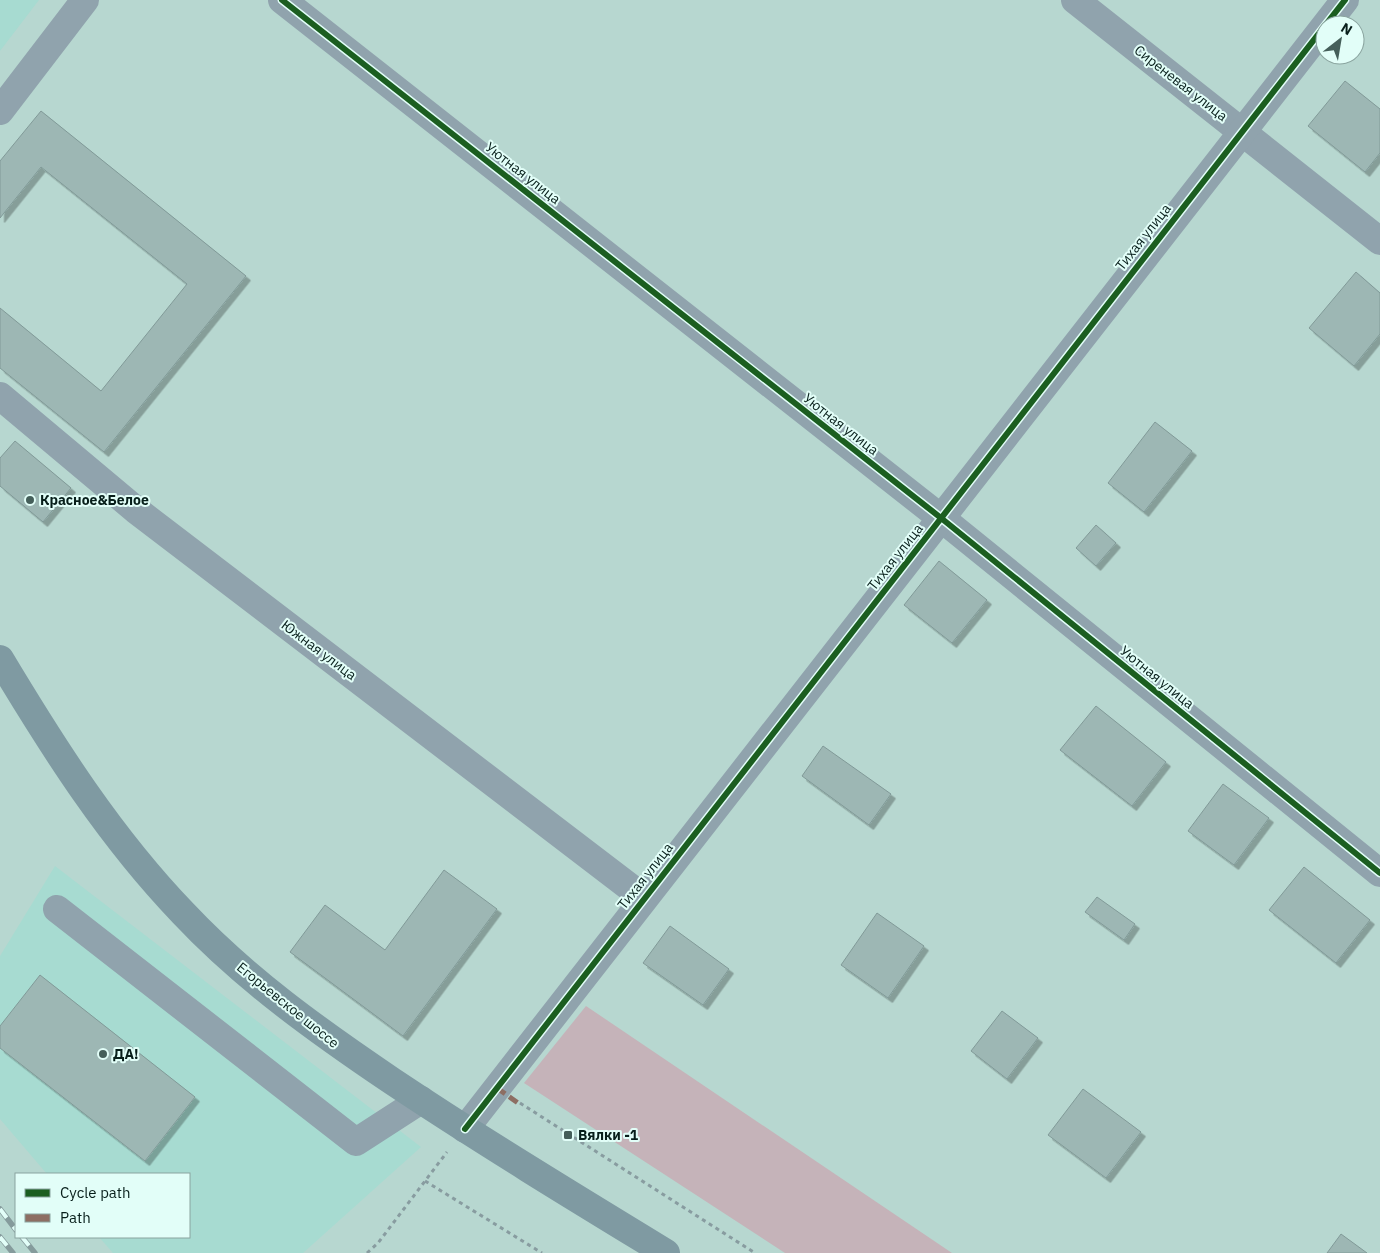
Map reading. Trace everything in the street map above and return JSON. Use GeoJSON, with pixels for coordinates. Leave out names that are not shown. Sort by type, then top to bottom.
{"type":"FeatureCollection","features":[{"type":"Feature","properties":{"kind":"main road","name":"Егорьевское шоссе"},"geometry":{"type":"LineString","coordinates":[[0,659],[86,796],[131,854],[183,914],[277,1000],[331,1041],[421,1100],[459,1137],[666,1253]]}},
{"type":"Feature","properties":{"kind":"street"},"geometry":{"type":"LineString","coordinates":[[0,111],[85,0]]}},
{"type":"Feature","properties":{"kind":"street","name":"Уютная улица"},"geometry":{"type":"LineString","coordinates":[[282,0],[941,518],[1380,874]]}},
{"type":"Feature","properties":{"kind":"street","name":"Сиреневая улица"},"geometry":{"type":"LineString","coordinates":[[1075,0],[1380,241]]}},
{"type":"Feature","properties":{"kind":"street","name":"Тихая улица"},"geometry":{"type":"LineString","coordinates":[[459,1137],[1241,130],[1345,0]]}},
{"type":"Feature","properties":{"kind":"street","name":"Южная улица"},"geometry":{"type":"LineString","coordinates":[[0,396],[136,510],[644,898]]}},
{"type":"Feature","properties":{"kind":"street"},"geometry":{"type":"LineString","coordinates":[[57,909],[356,1142],[421,1100]]}},
{"type":"Feature","properties":{"kind":"path"},"geometry":{"type":"LineString","coordinates":[[518,1102],[755,1253]]}},
{"type":"Feature","properties":{"kind":"path"},"geometry":{"type":"LineString","coordinates":[[367,1253],[378,1242],[459,1137]]}},
{"type":"Feature","properties":{"kind":"path"},"geometry":{"type":"LineString","coordinates":[[425,1181],[542,1253]]}},
{"type":"Feature","properties":{"kind":"shaded area"},"geometry":{"type":"Polygon","coordinates":[[[0,0],[39,0],[0,51],[0,0]]]}},
{"type":"Feature","properties":{"kind":"shaded area"},"geometry":{"type":"Polygon","coordinates":[[[55,866],[421,1147],[303,1253],[113,1253],[100,1238],[190,1238],[190,1173],[46,1173],[0,1119],[0,956],[55,866]]]}},
{"type":"Feature","properties":{"kind":"shaded area"},"geometry":{"type":"Polygon","coordinates":[[[586,1006],[952,1253],[785,1253],[524,1083],[586,1006]]]}},
{"type":"Feature","properties":{"kind":"building"},"geometry":{"type":"Polygon","coordinates":[[[1345,81],[1380,109],[1380,153],[1365,172],[1308,126],[1345,81]]]}},
{"type":"Feature","properties":{"kind":"building"},"geometry":{"type":"Polygon","coordinates":[[[41,111],[246,276],[104,452],[0,368],[0,308],[101,391],[187,284],[41,167],[0,218],[0,161],[41,111]]]}},
{"type":"Feature","properties":{"kind":"building"},"geometry":{"type":"Polygon","coordinates":[[[1356,272],[1380,293],[1380,334],[1354,366],[1309,328],[1356,272]]]}},
{"type":"Feature","properties":{"kind":"building"},"geometry":{"type":"Polygon","coordinates":[[[1155,422],[1192,451],[1144,512],[1108,483],[1155,422]]]}},
{"type":"Feature","properties":{"kind":"building"},"geometry":{"type":"Polygon","coordinates":[[[15,441],[71,488],[43,522],[0,486],[0,458],[15,441]]]}},
{"type":"Feature","properties":{"kind":"building"},"geometry":{"type":"Polygon","coordinates":[[[1096,525],[1116,543],[1096,566],[1076,548],[1096,525]]]}},
{"type":"Feature","properties":{"kind":"building"},"geometry":{"type":"Polygon","coordinates":[[[939,561],[987,600],[952,643],[904,605],[939,561]]]}},
{"type":"Feature","properties":{"kind":"building"},"geometry":{"type":"Polygon","coordinates":[[[1096,706],[1166,762],[1132,806],[1060,750],[1096,706]]]}},
{"type":"Feature","properties":{"kind":"building"},"geometry":{"type":"Polygon","coordinates":[[[823,746],[891,794],[869,825],[802,776],[823,746]]]}},
{"type":"Feature","properties":{"kind":"building"},"geometry":{"type":"Polygon","coordinates":[[[1223,784],[1269,818],[1234,865],[1188,831],[1223,784]]]}},
{"type":"Feature","properties":{"kind":"building"},"geometry":{"type":"Polygon","coordinates":[[[1304,867],[1370,920],[1336,963],[1269,910],[1304,867]]]}},
{"type":"Feature","properties":{"kind":"building"},"geometry":{"type":"Polygon","coordinates":[[[444,870],[497,909],[403,1036],[290,952],[325,905],[385,950],[444,870]]]}},
{"type":"Feature","properties":{"kind":"building"},"geometry":{"type":"Polygon","coordinates":[[[1097,897],[1135,924],[1124,940],[1085,912],[1097,897]]]}},
{"type":"Feature","properties":{"kind":"building"},"geometry":{"type":"Polygon","coordinates":[[[877,913],[924,946],[888,998],[841,965],[877,913]]]}},
{"type":"Feature","properties":{"kind":"building"},"geometry":{"type":"Polygon","coordinates":[[[670,926],[729,969],[703,1005],[643,963],[670,926]]]}},
{"type":"Feature","properties":{"kind":"building"},"geometry":{"type":"Polygon","coordinates":[[[40,975],[195,1097],[145,1161],[0,1048],[0,1026],[40,975]]]}},
{"type":"Feature","properties":{"kind":"building"},"geometry":{"type":"Polygon","coordinates":[[[1002,1011],[1038,1038],[1007,1079],[971,1051],[1002,1011]]]}},
{"type":"Feature","properties":{"kind":"building"},"geometry":{"type":"Polygon","coordinates":[[[1083,1089],[1141,1132],[1106,1178],[1048,1135],[1083,1089]]]}},
{"type":"Feature","properties":{"kind":"building"},"geometry":{"type":"Polygon","coordinates":[[[1341,1234],[1367,1253],[1327,1253],[1341,1234]]]}},
{"type":"Feature","properties":{"kind":"railway"},"geometry":{"type":"LineString","coordinates":[[0,1209],[15,1229]]}},
{"type":"Feature","properties":{"kind":"railway"},"geometry":{"type":"LineString","coordinates":[[0,1237],[13,1253]]}},
{"type":"Feature","properties":{"kind":"railway"},"geometry":{"type":"LineString","coordinates":[[23,1238],[35,1253]]}},
{"type":"Feature","properties":{"kind":"marked path"},"geometry":{"type":"LineString","coordinates":[[497,1088],[518,1103]]}},
{"type":"Feature","properties":{"kind":"cycle path"},"geometry":{"type":"LineString","coordinates":[[282,0],[941,518],[1380,873]]}},
{"type":"Feature","properties":{"kind":"cycle path"},"geometry":{"type":"LineString","coordinates":[[465,1129],[1345,0]]}},
{"type":"Feature","properties":{"kind":"place","name":"Красное&Белое"},"geometry":{"type":"Point","coordinates":[30,500]}},
{"type":"Feature","properties":{"kind":"place","name":"ДА!"},"geometry":{"type":"Point","coordinates":[103,1054]}},
{"type":"Feature","properties":{"kind":"place","name":"Вялки -1"},"geometry":{"type":"Point","coordinates":[568,1135]}}]}
